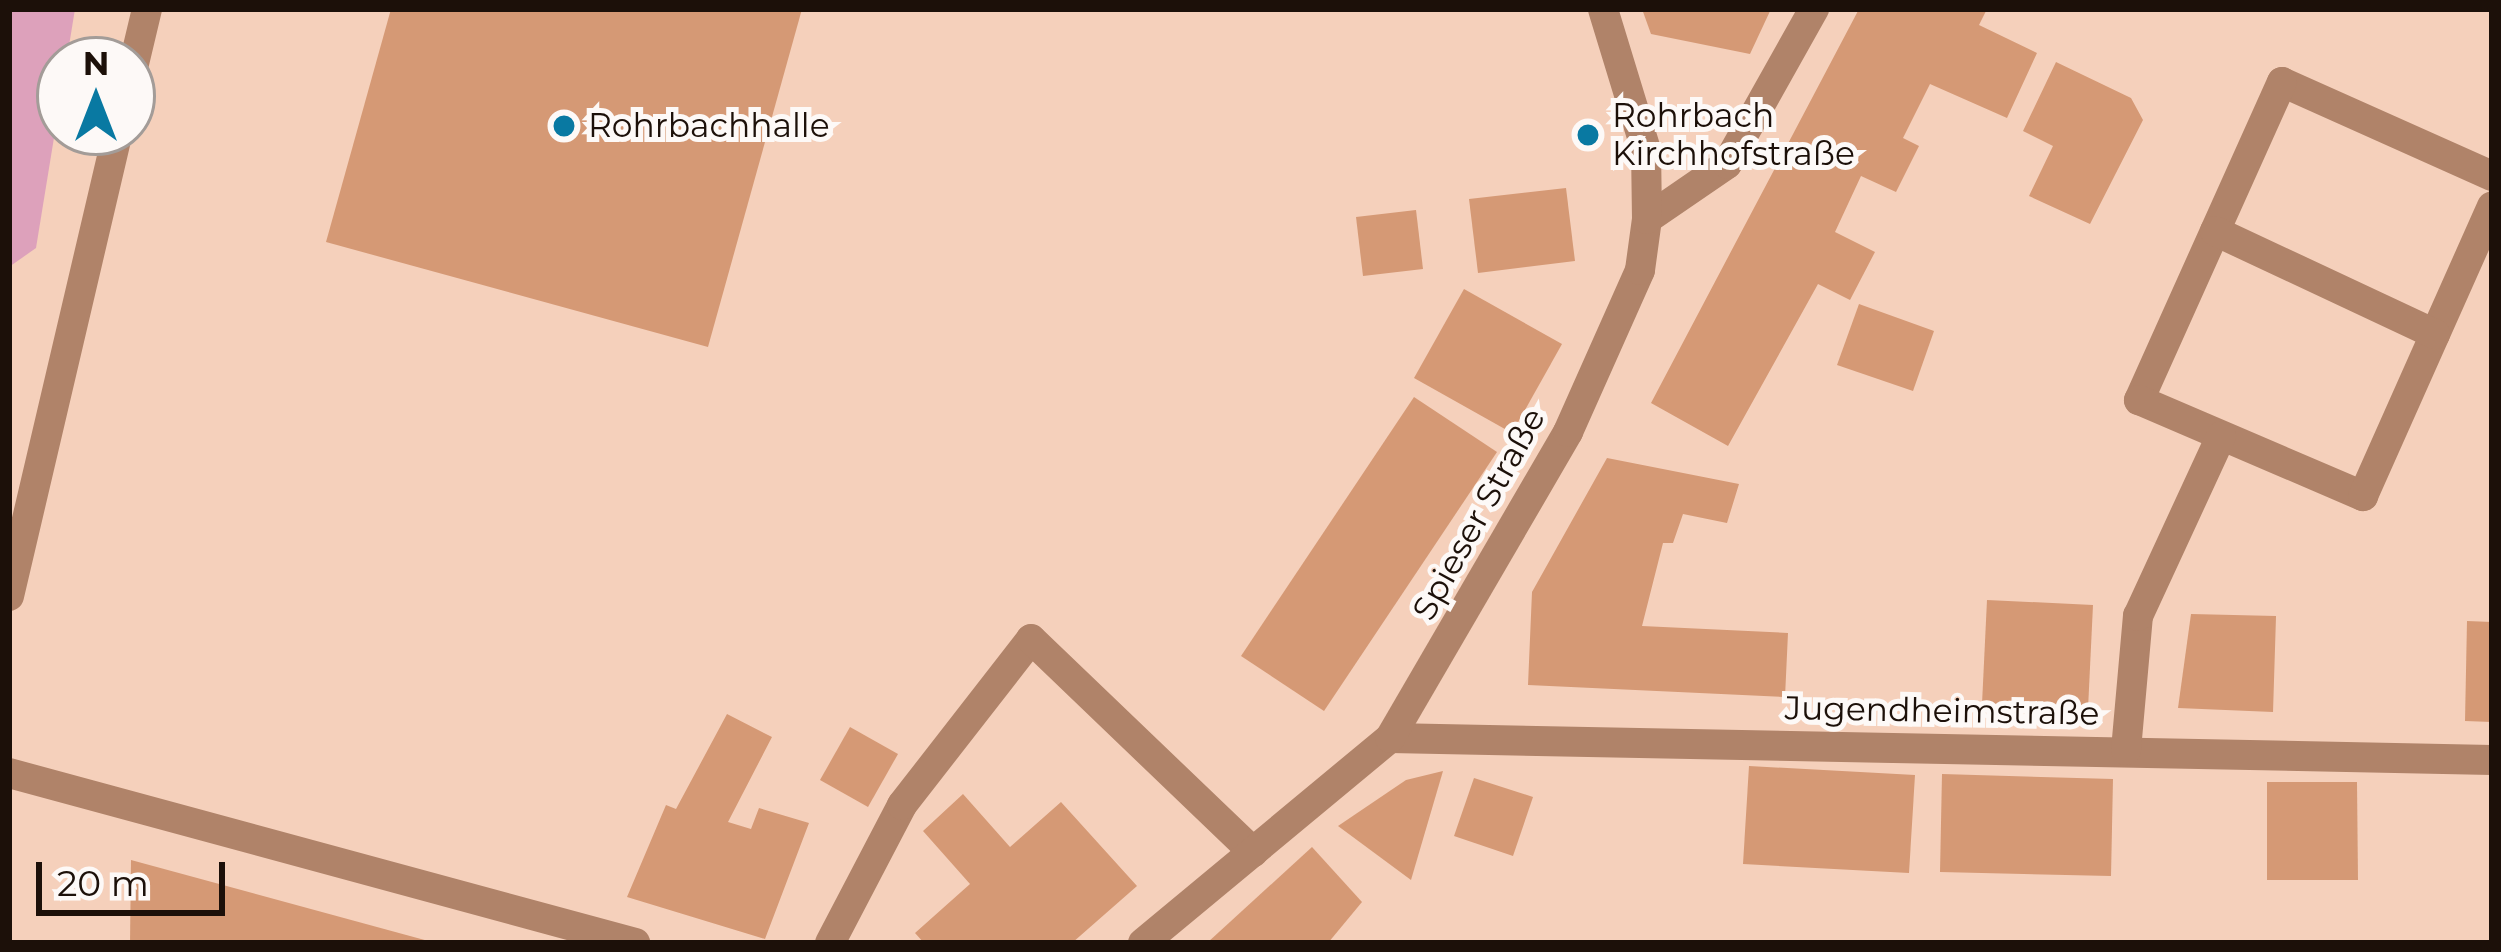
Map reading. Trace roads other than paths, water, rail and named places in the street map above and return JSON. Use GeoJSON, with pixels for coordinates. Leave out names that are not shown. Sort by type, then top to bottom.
{"type":"FeatureCollection","features":[{"type":"Feature","properties":{"kind":"street","name":"Spieser Straße"},"geometry":{"type":"LineString","coordinates":[[1143,943],[1390,738],[1568,432],[1640,270],[1647,219],[1646,150],[1603,9]]}},
{"type":"Feature","properties":{"kind":"street"},"geometry":{"type":"LineString","coordinates":[[1647,219],[1727,164],[1814,9]]}},
{"type":"Feature","properties":{"kind":"street"},"geometry":{"type":"LineString","coordinates":[[2492,176],[2282,82],[2139,400],[2363,496],[2492,206]]}},
{"type":"Feature","properties":{"kind":"street"},"geometry":{"type":"LineString","coordinates":[[9,596],[112,156]]}},
{"type":"Feature","properties":{"kind":"street"},"geometry":{"type":"LineString","coordinates":[[2215,231],[2435,334]]}},
{"type":"Feature","properties":{"kind":"street"},"geometry":{"type":"LineString","coordinates":[[2126,750],[2138,616],[2221,436]]}},
{"type":"Feature","properties":{"kind":"street"},"geometry":{"type":"LineString","coordinates":[[830,943],[902,805],[1031,639],[1252,852]]}},
{"type":"Feature","properties":{"kind":"street","name":"Jugendheimstraße"},"geometry":{"type":"LineString","coordinates":[[1390,738],[2492,760]]}},
{"type":"Feature","properties":{"kind":"street"},"geometry":{"type":"LineString","coordinates":[[9,773],[635,943]]}},
{"type":"Feature","properties":{"kind":"place","name":"Rohrbachhalle"},"geometry":{"type":"Point","coordinates":[564,126]}},
{"type":"Feature","properties":{"kind":"place","name":"Rohrbach Kirchhofstraße"},"geometry":{"type":"Point","coordinates":[1588,135]}}]}
